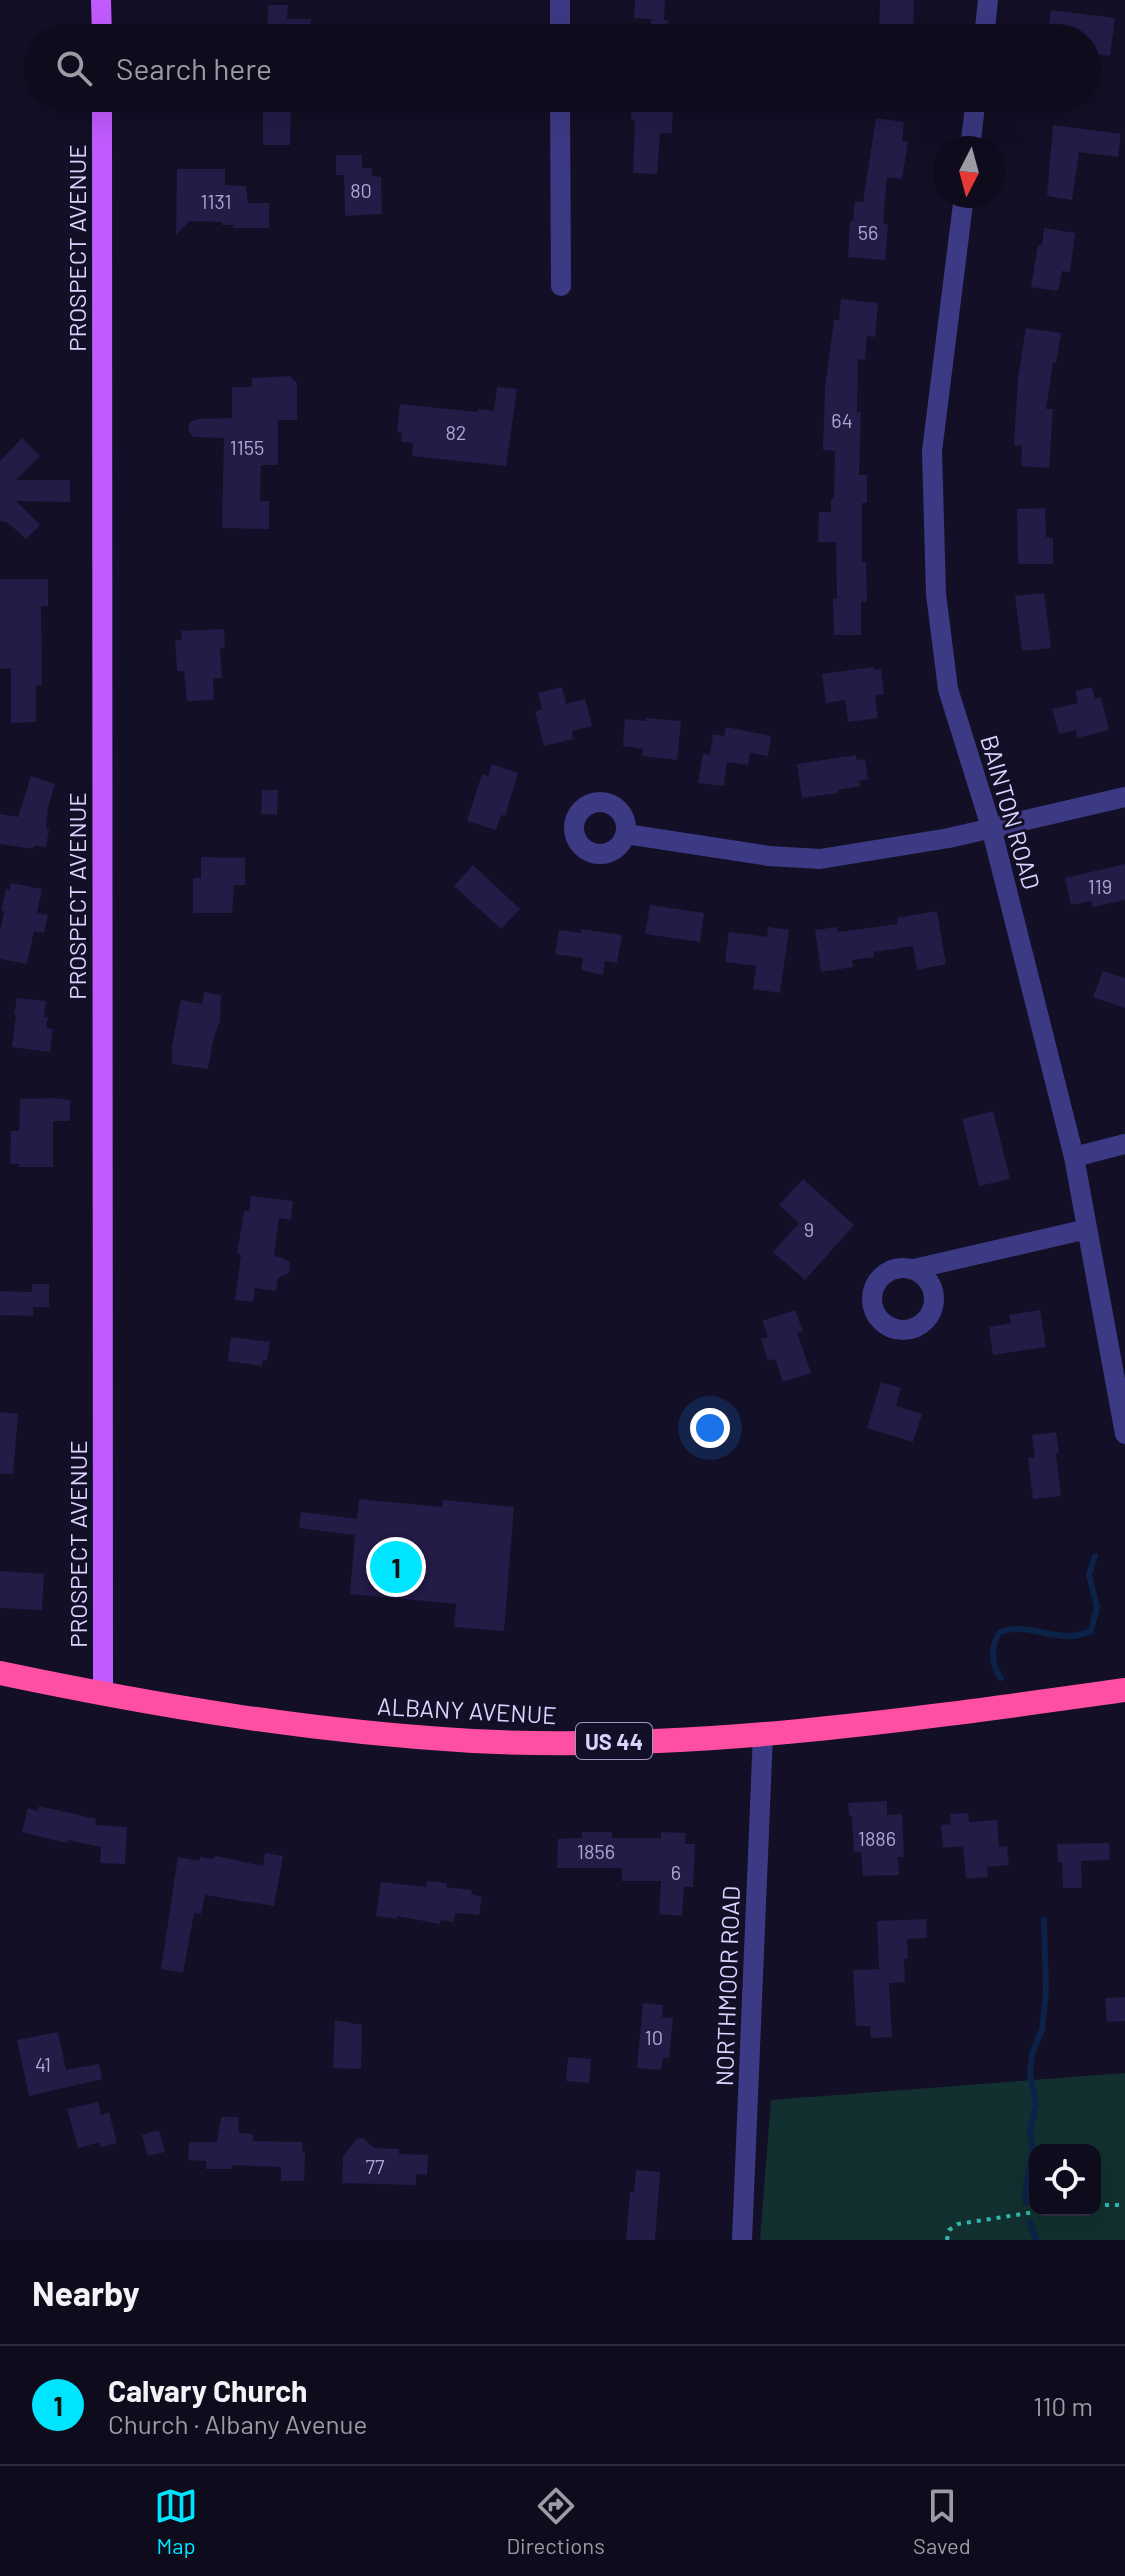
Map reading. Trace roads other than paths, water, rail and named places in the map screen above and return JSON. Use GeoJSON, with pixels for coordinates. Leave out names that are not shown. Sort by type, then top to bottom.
{"type":"FeatureCollection","features":[{"type":"Feature","properties":{"kind":"highway","name":"ALBANY AVENUE"},"geometry":{"type":"LineString","coordinates":[[0,1673],[208,1713],[295,1725],[367,1734],[540,1742],[763,1734],[923,1718],[1125,1690]]}},
{"type":"Feature","properties":{"kind":"main road"},"geometry":{"type":"LineString","coordinates":[[101,0],[102,24]]}},
{"type":"Feature","properties":{"kind":"main road","name":"PROSPECT AVENUE"},"geometry":{"type":"LineString","coordinates":[[102,112],[103,1694]]}},
{"type":"Feature","properties":{"kind":"street"},"geometry":{"type":"LineString","coordinates":[[560,0],[560,24]]}},
{"type":"Feature","properties":{"kind":"street"},"geometry":{"type":"LineString","coordinates":[[985,24],[988,0]]}},
{"type":"Feature","properties":{"kind":"street"},"geometry":{"type":"LineString","coordinates":[[560,112],[561,286]]}},
{"type":"Feature","properties":{"kind":"street"},"geometry":{"type":"LineString","coordinates":[[971,136],[974,112]]}},
{"type":"Feature","properties":{"kind":"street","name":"BAINTON ROAD"},"geometry":{"type":"LineString","coordinates":[[962,208],[932,451],[936,594],[948,689],[991,827],[1074,1157],[1125,1434]]}},
{"type":"Feature","properties":{"kind":"street"},"geometry":{"type":"LineString","coordinates":[[626,834],[769,856],[820,859],[949,838],[1125,797]]}},
{"type":"Feature","properties":{"kind":"street"},"geometry":{"type":"LineString","coordinates":[[1074,1157],[1125,1144]]}},
{"type":"Feature","properties":{"kind":"street"},"geometry":{"type":"LineString","coordinates":[[914,1269],[1087,1229]]}},
{"type":"Feature","properties":{"kind":"street","name":"NORTHMOOR ROAD"},"geometry":{"type":"LineString","coordinates":[[742,2240],[763,1734]]}},
{"type":"Feature","properties":{"kind":"waterway"},"geometry":{"type":"LineString","coordinates":[[1001,1678],[993,1655],[1000,1632],[1023,1629],[1068,1636],[1091,1631],[1097,1607],[1089,1575],[1095,1556]]}},
{"type":"Feature","properties":{"kind":"waterway"},"geometry":{"type":"LineString","coordinates":[[1026,2203],[1033,2149],[1030,2129],[1036,2106],[1030,2074],[1032,2053],[1042,2030],[1046,1992],[1044,1920]]}},
{"type":"Feature","properties":{"kind":"waterway"},"geometry":{"type":"LineString","coordinates":[[1030,2222],[1036,2240]]}},
{"type":"Feature","properties":{"kind":"place","name":"Calvary Church"},"geometry":{"type":"Point","coordinates":[396,1567]}}]}
